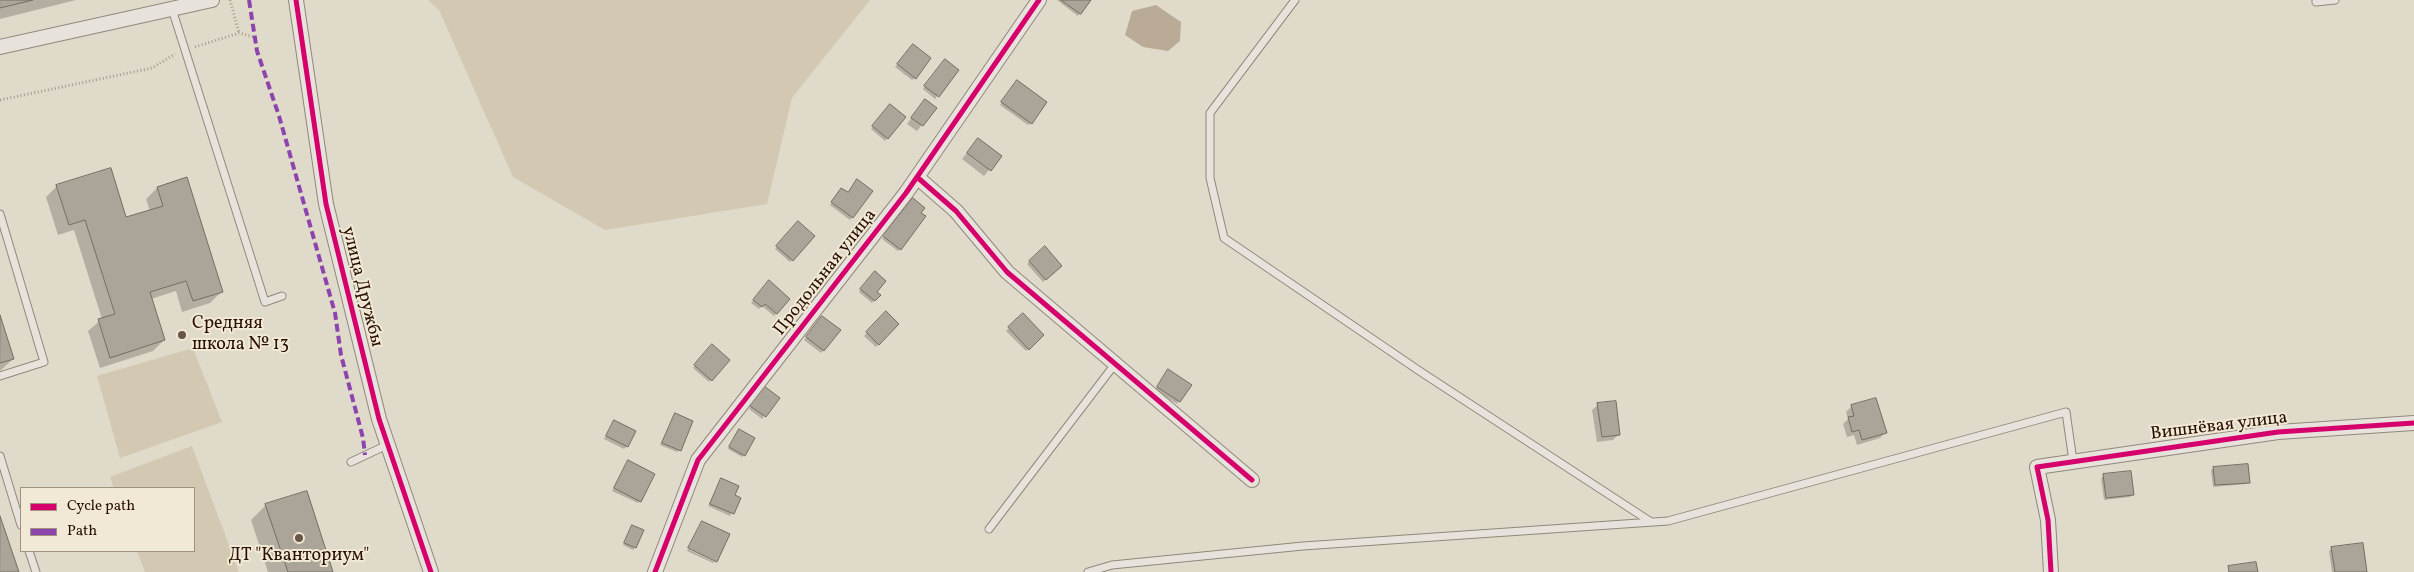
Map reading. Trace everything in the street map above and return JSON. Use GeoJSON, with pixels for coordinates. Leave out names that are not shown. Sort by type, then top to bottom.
{"type":"FeatureCollection","features":[{"type":"Feature","properties":{"kind":"street","name":"улица Дружбы"},"geometry":{"type":"LineString","coordinates":[[296,0],[326,204],[376,410],[431,572]]}},
{"type":"Feature","properties":{"kind":"street","name":"Продольная улица"},"geometry":{"type":"LineString","coordinates":[[655,572],[698,460],[917,177],[1039,0]]}},
{"type":"Feature","properties":{"kind":"street"},"geometry":{"type":"LineString","coordinates":[[0,48],[207,1]]}},
{"type":"Feature","properties":{"kind":"street"},"geometry":{"type":"LineString","coordinates":[[917,177],[956,211],[1007,272],[1252,480]]}},
{"type":"Feature","properties":{"kind":"street","name":"Вишнёвая улица"},"geometry":{"type":"LineString","coordinates":[[2051,572],[2048,520],[2037,467],[2278,432],[2414,423]]}},
{"type":"Feature","properties":{"kind":"lane"},"geometry":{"type":"LineString","coordinates":[[1295,0],[1210,113],[1210,178],[1224,238],[1421,372],[1651,523]]}},
{"type":"Feature","properties":{"kind":"lane"},"geometry":{"type":"LineString","coordinates":[[2316,0],[2316,2],[2335,0]]}},
{"type":"Feature","properties":{"kind":"lane"},"geometry":{"type":"LineString","coordinates":[[172,9],[265,302],[282,296]]}},
{"type":"Feature","properties":{"kind":"lane"},"geometry":{"type":"LineString","coordinates":[[0,214],[44,362],[0,376]]}},
{"type":"Feature","properties":{"kind":"lane"},"geometry":{"type":"LineString","coordinates":[[989,529],[1115,364]]}},
{"type":"Feature","properties":{"kind":"lane"},"geometry":{"type":"LineString","coordinates":[[1088,572],[1112,565],[1302,546],[1668,521],[2066,412],[2073,461]]}},
{"type":"Feature","properties":{"kind":"lane"},"geometry":{"type":"LineString","coordinates":[[351,462],[387,445]]}},
{"type":"Feature","properties":{"kind":"lane"},"geometry":{"type":"LineString","coordinates":[[0,456],[20,522]]}},
{"type":"Feature","properties":{"kind":"lane"},"geometry":{"type":"LineString","coordinates":[[29,552],[36,572]]}},
{"type":"Feature","properties":{"kind":"path"},"geometry":{"type":"LineString","coordinates":[[230,0],[239,33]]}},
{"type":"Feature","properties":{"kind":"path"},"geometry":{"type":"LineString","coordinates":[[0,100],[152,68],[185,51],[239,33],[254,37]]}},
{"type":"Feature","properties":{"kind":"shaded area"},"geometry":{"type":"Polygon","coordinates":[[[428,0],[870,0],[792,98],[767,204],[605,230],[513,177],[439,10],[428,0]]]}},
{"type":"Feature","properties":{"kind":"shaded area"},"geometry":{"type":"Polygon","coordinates":[[[1156,5],[1181,22],[1180,41],[1168,51],[1143,47],[1125,35],[1132,11],[1156,5]]]}},
{"type":"Feature","properties":{"kind":"shaded area"},"geometry":{"type":"Polygon","coordinates":[[[193,348],[222,422],[120,458],[97,376],[193,348]]]}},
{"type":"Feature","properties":{"kind":"shaded area"},"geometry":{"type":"Polygon","coordinates":[[[192,446],[239,572],[145,572],[137,552],[195,552],[195,487],[114,487],[110,477],[192,446]]]}},
{"type":"Feature","properties":{"kind":"building"},"geometry":{"type":"Polygon","coordinates":[[[0,0],[33,0],[0,8],[0,0]]]}},
{"type":"Feature","properties":{"kind":"building"},"geometry":{"type":"Polygon","coordinates":[[[1061,0],[1091,0],[1081,14],[1061,0]]]}},
{"type":"Feature","properties":{"kind":"building"},"geometry":{"type":"Polygon","coordinates":[[[913,44],[931,58],[916,79],[897,64],[913,44]]]}},
{"type":"Feature","properties":{"kind":"building"},"geometry":{"type":"Polygon","coordinates":[[[945,59],[959,70],[939,97],[924,86],[945,59]]]}},
{"type":"Feature","properties":{"kind":"building"},"geometry":{"type":"Polygon","coordinates":[[[1017,80],[1047,102],[1032,124],[1001,102],[1017,80]]]}},
{"type":"Feature","properties":{"kind":"building"},"geometry":{"type":"Polygon","coordinates":[[[925,99],[937,108],[923,126],[911,118],[925,99]]]}},
{"type":"Feature","properties":{"kind":"building"},"geometry":{"type":"Polygon","coordinates":[[[890,104],[906,117],[888,139],[872,126],[890,104]]]}},
{"type":"Feature","properties":{"kind":"building"},"geometry":{"type":"Polygon","coordinates":[[[978,138],[1002,156],[991,171],[967,153],[978,138]]]}},
{"type":"Feature","properties":{"kind":"building"},"geometry":{"type":"Polygon","coordinates":[[[111,168],[126,217],[163,206],[157,187],[187,177],[223,292],[193,301],[186,281],[150,292],[165,340],[110,358],[98,319],[115,314],[85,220],[69,225],[56,185],[111,168]]]}},
{"type":"Feature","properties":{"kind":"building"},"geometry":{"type":"Polygon","coordinates":[[[857,179],[873,191],[853,218],[831,202],[841,188],[848,192],[857,179]]]}},
{"type":"Feature","properties":{"kind":"building"},"geometry":{"type":"Polygon","coordinates":[[[913,198],[925,208],[921,213],[926,216],[901,250],[883,236],[913,198]]]}},
{"type":"Feature","properties":{"kind":"building"},"geometry":{"type":"Polygon","coordinates":[[[798,221],[815,236],[793,261],[776,246],[798,221]]]}},
{"type":"Feature","properties":{"kind":"building"},"geometry":{"type":"Polygon","coordinates":[[[1045,246],[1062,266],[1046,280],[1029,261],[1045,246]]]}},
{"type":"Feature","properties":{"kind":"building"},"geometry":{"type":"Polygon","coordinates":[[[875,271],[886,281],[877,292],[881,295],[875,301],[860,289],[875,271]]]}},
{"type":"Feature","properties":{"kind":"building"},"geometry":{"type":"Polygon","coordinates":[[[769,280],[790,299],[777,314],[765,304],[762,307],[753,300],[769,280]]]}},
{"type":"Feature","properties":{"kind":"building"},"geometry":{"type":"Polygon","coordinates":[[[886,311],[899,324],[879,345],[866,332],[886,311]]]}},
{"type":"Feature","properties":{"kind":"building"},"geometry":{"type":"Polygon","coordinates":[[[1023,313],[1044,335],[1029,350],[1008,327],[1023,313]]]}},
{"type":"Feature","properties":{"kind":"building"},"geometry":{"type":"Polygon","coordinates":[[[0,315],[14,359],[0,363],[0,315]]]}},
{"type":"Feature","properties":{"kind":"building"},"geometry":{"type":"Polygon","coordinates":[[[822,316],[841,330],[824,351],[806,337],[822,316]]]}},
{"type":"Feature","properties":{"kind":"building"},"geometry":{"type":"Polygon","coordinates":[[[712,344],[730,360],[712,381],[694,365],[712,344]]]}},
{"type":"Feature","properties":{"kind":"building"},"geometry":{"type":"Polygon","coordinates":[[[1168,369],[1192,385],[1180,402],[1157,387],[1168,369]]]}},
{"type":"Feature","properties":{"kind":"building"},"geometry":{"type":"Polygon","coordinates":[[[764,386],[780,398],[766,417],[750,406],[764,386]]]}},
{"type":"Feature","properties":{"kind":"building"},"geometry":{"type":"Polygon","coordinates":[[[1876,398],[1887,433],[1862,440],[1859,430],[1852,432],[1848,417],[1854,416],[1851,405],[1876,398]]]}},
{"type":"Feature","properties":{"kind":"building"},"geometry":{"type":"Polygon","coordinates":[[[1616,401],[1620,435],[1602,437],[1597,403],[1616,401]]]}},
{"type":"Feature","properties":{"kind":"building"},"geometry":{"type":"Polygon","coordinates":[[[675,413],[693,421],[681,451],[662,443],[675,413]]]}},
{"type":"Feature","properties":{"kind":"building"},"geometry":{"type":"Polygon","coordinates":[[[614,420],[636,431],[628,447],[606,436],[614,420]]]}},
{"type":"Feature","properties":{"kind":"building"},"geometry":{"type":"Polygon","coordinates":[[[739,429],[755,438],[745,456],[729,447],[739,429]]]}},
{"type":"Feature","properties":{"kind":"building"},"geometry":{"type":"Polygon","coordinates":[[[628,460],[655,474],[641,502],[614,488],[628,460]]]}},
{"type":"Feature","properties":{"kind":"building"},"geometry":{"type":"Polygon","coordinates":[[[2248,464],[2250,483],[2215,485],[2213,467],[2248,464]]]}},
{"type":"Feature","properties":{"kind":"building"},"geometry":{"type":"Polygon","coordinates":[[[2131,471],[2134,495],[2106,498],[2103,474],[2131,471]]]}},
{"type":"Feature","properties":{"kind":"building"},"geometry":{"type":"Polygon","coordinates":[[[721,478],[739,486],[735,495],[741,498],[734,514],[710,504],[721,478]]]}},
{"type":"Feature","properties":{"kind":"building","name":"ДТ \"Кванториум\""},"geometry":{"type":"Polygon","coordinates":[[[307,491],[333,572],[288,572],[265,504],[307,491]]]}},
{"type":"Feature","properties":{"kind":"building"},"geometry":{"type":"Polygon","coordinates":[[[0,516],[19,572],[0,572],[0,516]]]}},
{"type":"Feature","properties":{"kind":"building"},"geometry":{"type":"Polygon","coordinates":[[[702,521],[730,534],[717,562],[688,548],[702,521]]]}},
{"type":"Feature","properties":{"kind":"building"},"geometry":{"type":"Polygon","coordinates":[[[632,525],[644,530],[636,548],[624,543],[632,525]]]}},
{"type":"Feature","properties":{"kind":"building"},"geometry":{"type":"Polygon","coordinates":[[[2363,543],[2367,572],[2335,572],[2331,547],[2363,543]]]}},
{"type":"Feature","properties":{"kind":"building"},"geometry":{"type":"Polygon","coordinates":[[[2256,562],[2258,572],[2229,572],[2228,566],[2256,562]]]}},
{"type":"Feature","properties":{"kind":"marked path"},"geometry":{"type":"LineString","coordinates":[[249,0],[257,51],[279,116],[335,313],[341,355],[363,438],[365,455]]}},
{"type":"Feature","properties":{"kind":"cycle path"},"geometry":{"type":"LineString","coordinates":[[296,0],[326,204],[379,419],[431,572]]}},
{"type":"Feature","properties":{"kind":"cycle path"},"geometry":{"type":"LineString","coordinates":[[655,572],[698,460],[906,193],[1039,0]]}},
{"type":"Feature","properties":{"kind":"cycle path"},"geometry":{"type":"LineString","coordinates":[[917,177],[956,211],[1007,272],[1252,480]]}},
{"type":"Feature","properties":{"kind":"cycle path"},"geometry":{"type":"LineString","coordinates":[[2051,572],[2048,520],[2037,467],[2278,432],[2414,423]]}},
{"type":"Feature","properties":{"kind":"place","name":"Средняя школа № 13"},"geometry":{"type":"Point","coordinates":[182,335]}},
{"type":"Feature","properties":{"kind":"place","name":"ДТ \"Кванториум\""},"geometry":{"type":"Point","coordinates":[299,538]}}]}
